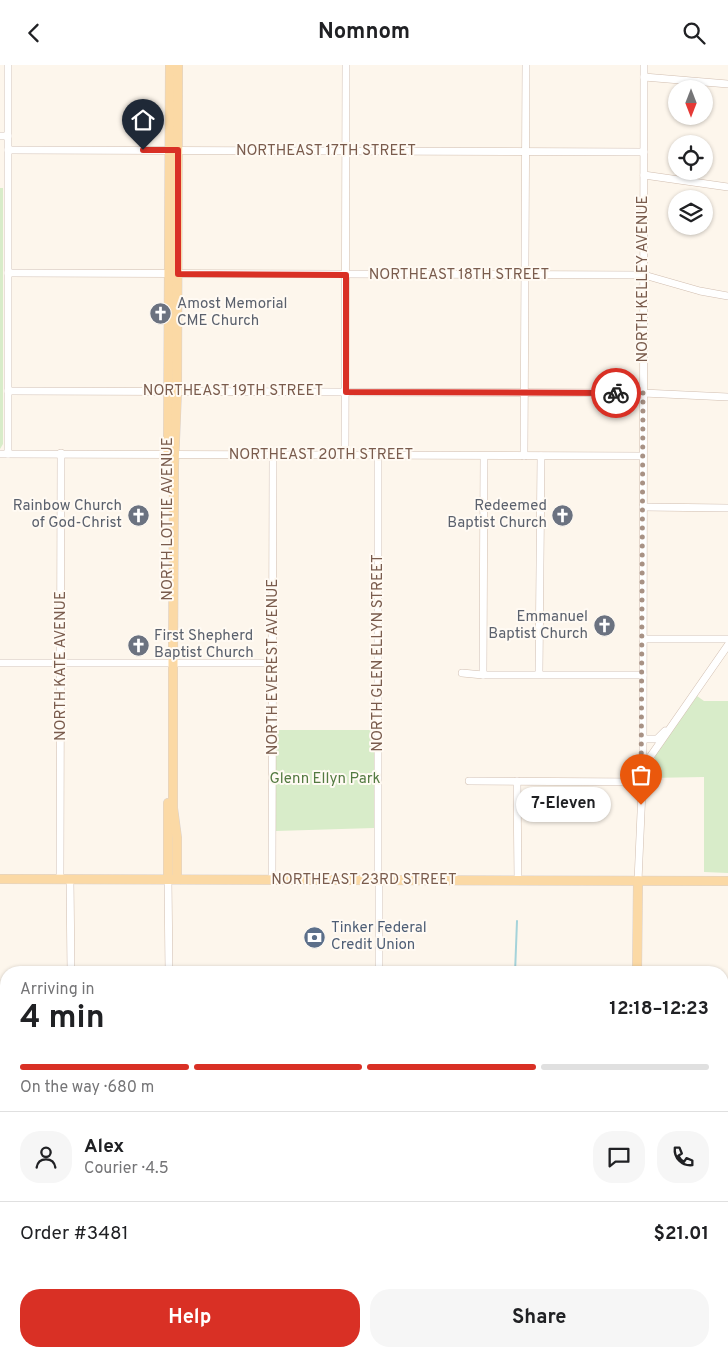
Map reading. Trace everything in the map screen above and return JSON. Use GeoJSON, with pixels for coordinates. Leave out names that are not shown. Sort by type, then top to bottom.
{"type":"FeatureCollection","features":[{"type":"Feature","properties":{"kind":"main road","name":"NORTH LOTTIE AVENUE"},"geometry":{"type":"LineString","coordinates":[[170,65],[174,150],[171,663],[173,808],[177,838],[172,879]]}},
{"type":"Feature","properties":{"kind":"main road","name":"NORTH LOTTIE AVENUE"},"geometry":{"type":"LineString","coordinates":[[174,150],[178,65]]}},
{"type":"Feature","properties":{"kind":"main road","name":"NORTHEAST 23RD STREET"},"geometry":{"type":"LineString","coordinates":[[0,879],[728,881]]}},
{"type":"Feature","properties":{"kind":"main road","name":"NORTH KELLEY AVENUE"},"geometry":{"type":"LineString","coordinates":[[637,966],[638,881]]}},
{"type":"Feature","properties":{"kind":"street"},"geometry":{"type":"LineString","coordinates":[[4,454],[8,391],[8,150],[4,136],[8,65]]}},
{"type":"Feature","properties":{"kind":"street"},"geometry":{"type":"LineString","coordinates":[[345,455],[346,65]]}},
{"type":"Feature","properties":{"kind":"street"},"geometry":{"type":"LineString","coordinates":[[524,456],[526,392],[526,65]]}},
{"type":"Feature","properties":{"kind":"street","name":"NORTH KELLEY AVENUE"},"geometry":{"type":"LineString","coordinates":[[638,881],[643,761],[644,65]]}},
{"type":"Feature","properties":{"kind":"street"},"geometry":{"type":"LineString","coordinates":[[644,77],[728,84]]}},
{"type":"Feature","properties":{"kind":"street","name":"NORTHEAST 17TH STREET"},"geometry":{"type":"LineString","coordinates":[[8,150],[644,151]]}},
{"type":"Feature","properties":{"kind":"street"},"geometry":{"type":"LineString","coordinates":[[644,175],[728,187]]}},
{"type":"Feature","properties":{"kind":"street","name":"NORTHEAST 18TH STREET"},"geometry":{"type":"LineString","coordinates":[[8,273],[644,275],[700,291],[728,295]]}},
{"type":"Feature","properties":{"kind":"street","name":"NORTHEAST 19TH STREET"},"geometry":{"type":"LineString","coordinates":[[8,391],[526,392],[643,393],[728,397]]}},
{"type":"Feature","properties":{"kind":"street","name":"NORTH KATE AVENUE"},"geometry":{"type":"LineString","coordinates":[[60,879],[61,453]]}},
{"type":"Feature","properties":{"kind":"street","name":"NORTHEAST 20TH STREET"},"geometry":{"type":"LineString","coordinates":[[4,454],[643,456]]}},
{"type":"Feature","properties":{"kind":"street","name":"NORTH EVEREST AVENUE"},"geometry":{"type":"LineString","coordinates":[[272,880],[273,455]]}},
{"type":"Feature","properties":{"kind":"street","name":"NORTH GLEN ELLYN STREET"},"geometry":{"type":"LineString","coordinates":[[378,456],[379,966]]}},
{"type":"Feature","properties":{"kind":"street"},"geometry":{"type":"LineString","coordinates":[[483,675],[484,456]]}},
{"type":"Feature","properties":{"kind":"street"},"geometry":{"type":"LineString","coordinates":[[539,674],[541,456]]}},
{"type":"Feature","properties":{"kind":"street"},"geometry":{"type":"LineString","coordinates":[[643,507],[728,508]]}},
{"type":"Feature","properties":{"kind":"street"},"geometry":{"type":"LineString","coordinates":[[643,639],[728,639]]}},
{"type":"Feature","properties":{"kind":"street"},"geometry":{"type":"LineString","coordinates":[[643,761],[648,760],[654,754],[671,725],[728,645]]}},
{"type":"Feature","properties":{"kind":"street"},"geometry":{"type":"LineString","coordinates":[[0,663],[273,663]]}},
{"type":"Feature","properties":{"kind":"street"},"geometry":{"type":"LineString","coordinates":[[462,673],[483,675],[643,675]]}},
{"type":"Feature","properties":{"kind":"street"},"geometry":{"type":"LineString","coordinates":[[642,739],[657,739],[671,725]]}},
{"type":"Feature","properties":{"kind":"street"},"geometry":{"type":"LineString","coordinates":[[469,781],[642,783]]}},
{"type":"Feature","properties":{"kind":"street"},"geometry":{"type":"LineString","coordinates":[[517,781],[518,881]]}},
{"type":"Feature","properties":{"kind":"street"},"geometry":{"type":"LineString","coordinates":[[70,879],[71,966]]}},
{"type":"Feature","properties":{"kind":"street","name":"NORTH LOTTIE AVENUE"},"geometry":{"type":"LineString","coordinates":[[169,966],[172,879]]}},
{"type":"Feature","properties":{"kind":"green space"},"geometry":{"type":"Polygon","coordinates":[[[0,188],[3,188],[3,444],[0,449],[0,188]]]}},
{"type":"Feature","properties":{"kind":"green space"},"geometry":{"type":"Polygon","coordinates":[[[697,696],[704,701],[728,701],[728,873],[704,872],[704,777],[649,778],[656,754],[697,696]]]}},
{"type":"Feature","properties":{"kind":"green space","name":"Glenn Ellyn Park"},"geometry":{"type":"Polygon","coordinates":[[[276,730],[374,730],[374,828],[276,831],[276,730]]]}},
{"type":"Feature","properties":{"kind":"waterway"},"geometry":{"type":"LineString","coordinates":[[515,966],[517,921]]}},
{"type":"Feature","properties":{"kind":"way so far"},"geometry":{"type":"LineString","coordinates":[[616,393],[643,393],[643,767],[641,805]]}},
{"type":"Feature","properties":{"kind":"place","name":"Amost Memorial CME Church"},"geometry":{"type":"Point","coordinates":[161,313]}},
{"type":"Feature","properties":{"kind":"place","name":"Rainbow Church of God-Christ"},"geometry":{"type":"Point","coordinates":[138,515]}},
{"type":"Feature","properties":{"kind":"place","name":"Redeemed Baptist Church"},"geometry":{"type":"Point","coordinates":[563,515]}},
{"type":"Feature","properties":{"kind":"place","name":"Emmanuel Baptist Church"},"geometry":{"type":"Point","coordinates":[604,626]}},
{"type":"Feature","properties":{"kind":"place","name":"First Shepherd Baptist Church"},"geometry":{"type":"Point","coordinates":[138,645]}},
{"type":"Feature","properties":{"kind":"place","name":"7-Eleven"},"geometry":{"type":"Point","coordinates":[641,805]}},
{"type":"Feature","properties":{"kind":"place","name":"Tinker Federal Credit Union"},"geometry":{"type":"Point","coordinates":[315,937]}},
{"type":"Feature","properties":{"kind":"route"},"geometry":{"type":"LineString","coordinates":[[143,150],[178,150],[178,274],[346,275],[346,392],[616,393]]}}]}
